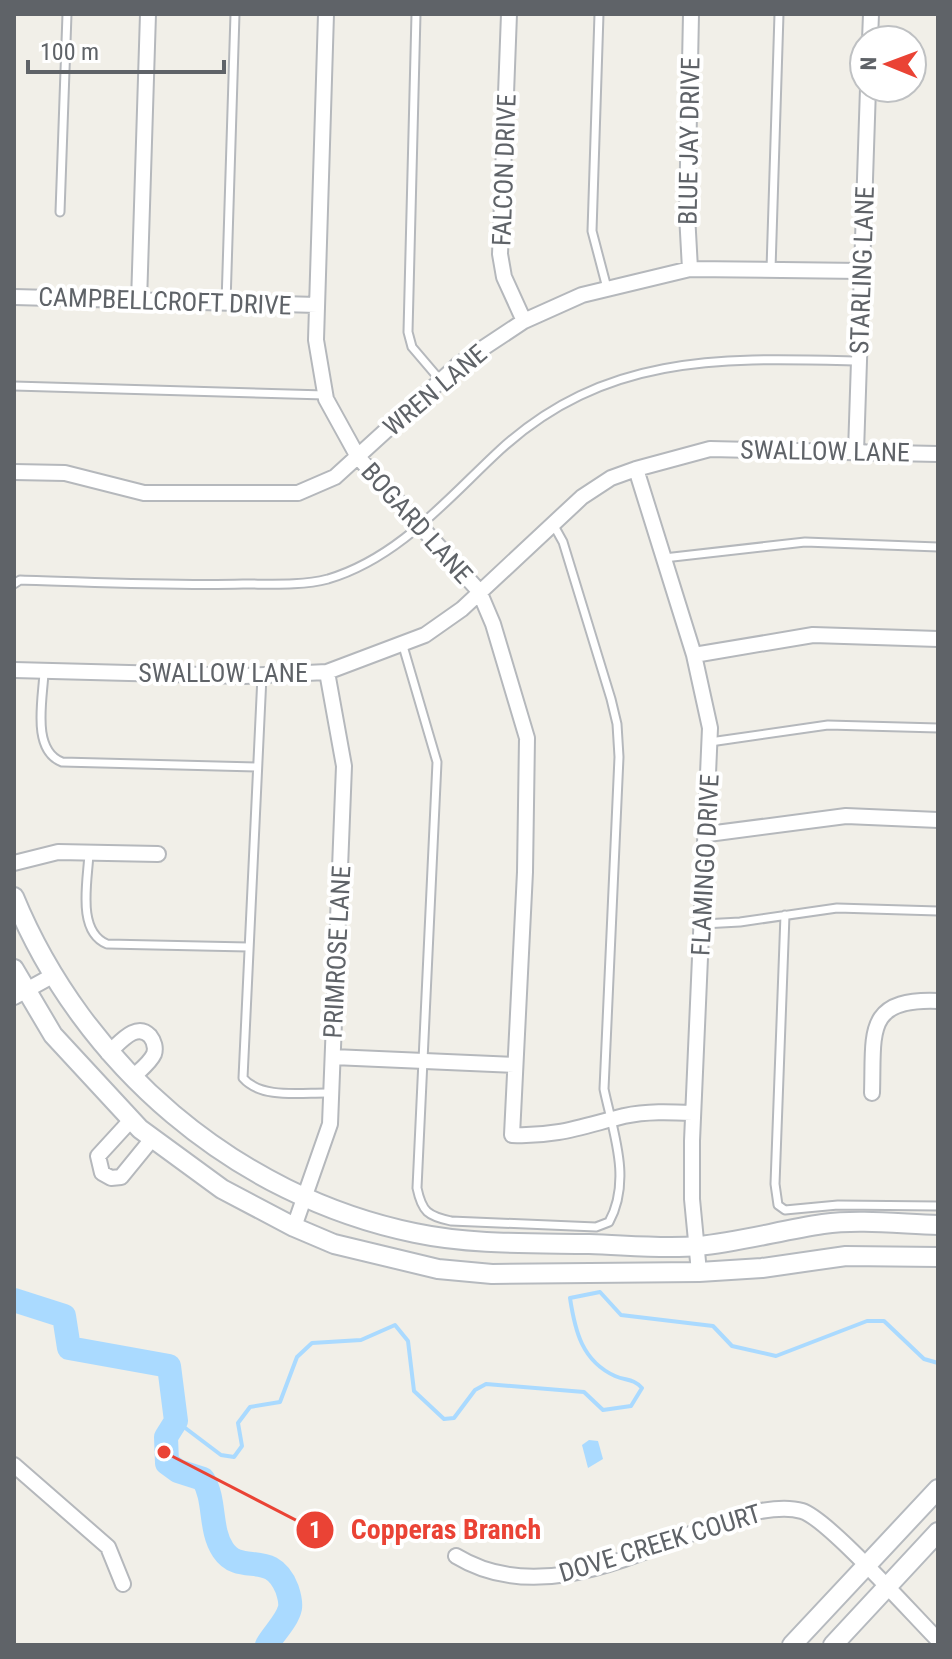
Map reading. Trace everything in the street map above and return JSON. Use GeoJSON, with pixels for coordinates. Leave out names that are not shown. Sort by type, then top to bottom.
{"type":"FeatureCollection","features":[{"type":"Feature","properties":{"kind":"main road"},"geometry":{"type":"LineString","coordinates":[[14,897],[52,976],[79,1017],[132,1078],[199,1134],[303,1196],[336,1210],[413,1233],[461,1241],[698,1246],[827,1223],[938,1225]]}},
{"type":"Feature","properties":{"kind":"main road"},"geometry":{"type":"LineString","coordinates":[[14,969],[19,994],[53,1035],[152,1139],[222,1189],[294,1227],[376,1256],[438,1269],[492,1274],[699,1272],[762,1268],[846,1256],[938,1257]]}},
{"type":"Feature","properties":{"kind":"main road"},"geometry":{"type":"LineString","coordinates":[[792,1645],[938,1489]]}},
{"type":"Feature","properties":{"kind":"main road"},"geometry":{"type":"LineString","coordinates":[[833,1645],[938,1532]]}},
{"type":"Feature","properties":{"kind":"street"},"geometry":{"type":"LineString","coordinates":[[139,302],[148,14]]}},
{"type":"Feature","properties":{"kind":"street","name":"BOGARD LANE"},"geometry":{"type":"LineString","coordinates":[[326,14],[317,305],[318,365],[325,395],[358,457],[479,591],[493,624],[527,738],[525,872],[512,1135],[560,1134],[656,1111],[693,1113]]}},
{"type":"Feature","properties":{"kind":"street","name":"FALCON DRIVE"},"geometry":{"type":"LineString","coordinates":[[509,14],[500,254],[504,277],[524,321]]}},
{"type":"Feature","properties":{"kind":"street","name":"BLUE JAY DRIVE"},"geometry":{"type":"LineString","coordinates":[[690,269],[687,214],[691,14]]}},
{"type":"Feature","properties":{"kind":"street","name":"STARLING LANE"},"geometry":{"type":"LineString","coordinates":[[856,452],[867,104]]}},
{"type":"Feature","properties":{"kind":"street","name":"WREN LANE"},"geometry":{"type":"LineString","coordinates":[[14,472],[65,473],[144,493],[298,493],[318,487],[358,457],[441,381],[524,321],[607,288],[690,269],[862,271]]}},
{"type":"Feature","properties":{"kind":"street","name":"CAMPBELLCROFT DRIVE"},"geometry":{"type":"LineString","coordinates":[[14,297],[317,305]]}},
{"type":"Feature","properties":{"kind":"street","name":"SWALLOW LANE"},"geometry":{"type":"LineString","coordinates":[[14,670],[262,676],[327,672],[403,646],[462,609],[552,522],[611,478],[636,469],[710,449],[938,454]]}},
{"type":"Feature","properties":{"kind":"street","name":"FLAMINGO DRIVE"},"geometry":{"type":"LineString","coordinates":[[636,469],[706,695],[710,742],[693,1113],[692,1199],[699,1272]]}},
{"type":"Feature","properties":{"kind":"street"},"geometry":{"type":"LineString","coordinates":[[694,655],[813,635],[938,639]]}},
{"type":"Feature","properties":{"kind":"street","name":"PRIMROSE LANE"},"geometry":{"type":"LineString","coordinates":[[294,1227],[330,1124],[344,766],[327,672]]}},
{"type":"Feature","properties":{"kind":"street"},"geometry":{"type":"LineString","coordinates":[[708,834],[846,816],[938,820]]}},
{"type":"Feature","properties":{"kind":"street"},"geometry":{"type":"LineString","coordinates":[[14,863],[58,852],[158,854]]}},
{"type":"Feature","properties":{"kind":"street"},"geometry":{"type":"LineString","coordinates":[[19,994],[52,976]]}},
{"type":"Feature","properties":{"kind":"street"},"geometry":{"type":"LineString","coordinates":[[872,1093],[873,1050],[881,1017],[892,1004],[907,1000],[938,1001]]}},
{"type":"Feature","properties":{"kind":"street"},"geometry":{"type":"LineString","coordinates":[[108,1053],[129,1034],[139,1031],[149,1035],[154,1044],[154,1054],[132,1078]]}},
{"type":"Feature","properties":{"kind":"street"},"geometry":{"type":"LineString","coordinates":[[333,1057],[514,1065]]}},
{"type":"Feature","properties":{"kind":"street"},"geometry":{"type":"LineString","coordinates":[[131,1120],[98,1156],[102,1173],[111,1178],[121,1177],[152,1139]]}},
{"type":"Feature","properties":{"kind":"street"},"geometry":{"type":"LineString","coordinates":[[14,1466],[108,1547],[123,1584]]}},
{"type":"Feature","properties":{"kind":"street","name":"DOVE CREEK COURT"},"geometry":{"type":"LineString","coordinates":[[456,1556],[489,1572],[537,1578],[569,1575],[746,1514],[790,1510],[815,1517],[938,1640]]}},
{"type":"Feature","properties":{"kind":"lane"},"geometry":{"type":"LineString","coordinates":[[60,212],[67,14]]}},
{"type":"Feature","properties":{"kind":"lane"},"geometry":{"type":"LineString","coordinates":[[226,303],[235,14]]}},
{"type":"Feature","properties":{"kind":"lane"},"geometry":{"type":"LineString","coordinates":[[416,14],[408,332],[412,347],[441,381]]}},
{"type":"Feature","properties":{"kind":"lane"},"geometry":{"type":"LineString","coordinates":[[599,14],[592,231],[607,288]]}},
{"type":"Feature","properties":{"kind":"lane"},"geometry":{"type":"LineString","coordinates":[[771,269],[779,14]]}},
{"type":"Feature","properties":{"kind":"lane"},"geometry":{"type":"LineString","coordinates":[[14,584],[20,580],[224,585],[325,579],[363,566],[392,548],[504,446],[541,418],[606,384],[669,365],[704,360],[859,361]]}},
{"type":"Feature","properties":{"kind":"lane"},"geometry":{"type":"LineString","coordinates":[[14,386],[325,395]]}},
{"type":"Feature","properties":{"kind":"lane"},"geometry":{"type":"LineString","coordinates":[[403,646],[437,762],[417,1188],[422,1210],[431,1216],[575,1228],[609,1222],[616,1209],[619,1163],[618,1137],[604,1072],[619,757],[617,724],[563,542],[552,522]]}},
{"type":"Feature","properties":{"kind":"lane"},"geometry":{"type":"LineString","coordinates":[[664,558],[805,542],[938,547]]}},
{"type":"Feature","properties":{"kind":"lane"},"geometry":{"type":"LineString","coordinates":[[44,671],[43,744],[52,758],[62,762],[256,767]]}},
{"type":"Feature","properties":{"kind":"lane"},"geometry":{"type":"LineString","coordinates":[[262,676],[243,1078],[252,1087],[267,1091],[331,1093]]}},
{"type":"Feature","properties":{"kind":"lane"},"geometry":{"type":"LineString","coordinates":[[710,742],[828,725],[938,728]]}},
{"type":"Feature","properties":{"kind":"lane"},"geometry":{"type":"LineString","coordinates":[[89,853],[89,925],[96,939],[107,944],[248,947]]}},
{"type":"Feature","properties":{"kind":"lane"},"geometry":{"type":"LineString","coordinates":[[703,924],[837,908],[938,911]]}},
{"type":"Feature","properties":{"kind":"lane"},"geometry":{"type":"LineString","coordinates":[[785,915],[775,1184],[778,1205],[785,1210],[838,1205],[938,1206]]}},
{"type":"Feature","properties":{"kind":"water"},"geometry":{"type":"Polygon","coordinates":[[[589,1440],[598,1441],[603,1459],[588,1468],[582,1445],[589,1440]]]}},
{"type":"Feature","properties":{"kind":"waterway"},"geometry":{"type":"LineString","coordinates":[[176,1421],[221,1455],[234,1457],[242,1446],[238,1423],[250,1407],[280,1402],[297,1357],[312,1343],[361,1340],[395,1325],[408,1341],[414,1391],[444,1419],[454,1418],[475,1390],[486,1384],[584,1392],[603,1410],[631,1406],[642,1388],[604,1370],[595,1362],[582,1344],[574,1322],[570,1298],[600,1292],[621,1315],[713,1326],[732,1346],[776,1356],[867,1321],[884,1321],[924,1359],[938,1363]]}},
{"type":"Feature","properties":{"kind":"waterway"},"geometry":{"type":"LineString","coordinates":[[14,1300],[64,1316],[69,1348],[169,1366],[176,1421],[166,1437],[167,1463],[178,1471],[203,1479],[210,1496],[219,1542],[230,1558],[273,1569],[287,1589],[290,1608],[267,1645]]}},
{"type":"Feature","properties":{"kind":"place","name":"Copperas Branch"},"geometry":{"type":"Point","coordinates":[164,1452]}}]}
